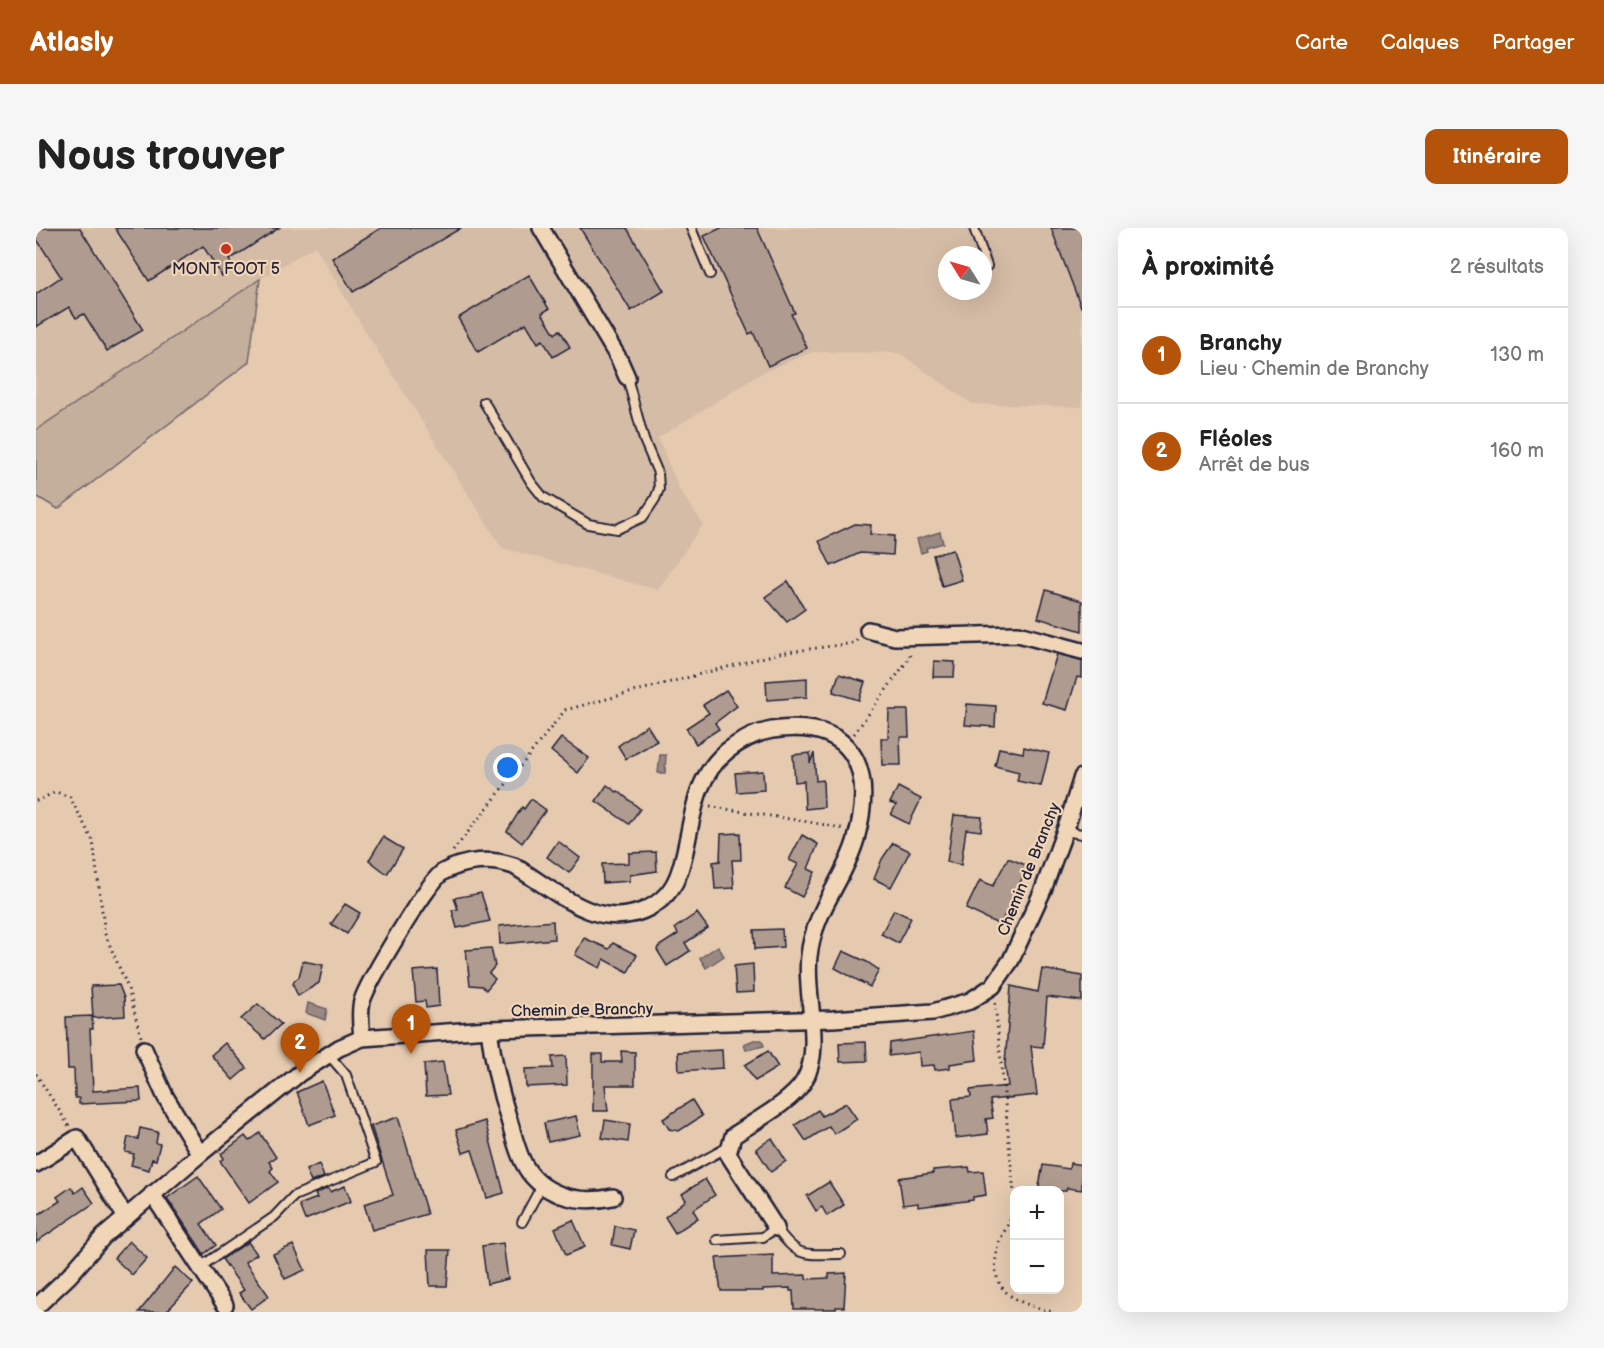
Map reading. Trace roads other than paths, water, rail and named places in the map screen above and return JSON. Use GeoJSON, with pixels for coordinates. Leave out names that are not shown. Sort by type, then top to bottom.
{"type":"FeatureCollection","features":[{"type":"Feature","properties":{"kind":"street"},"geometry":{"type":"LineString","coordinates":[[541,228],[620,359],[627,377]]}},
{"type":"Feature","properties":{"kind":"street"},"geometry":{"type":"LineString","coordinates":[[868,630],[895,637],[1018,634],[1082,651]]}},
{"type":"Feature","properties":{"kind":"street"},"geometry":{"type":"LineString","coordinates":[[362,1038],[362,1002],[377,970],[440,873],[460,865],[483,860],[503,862],[514,866],[586,910],[602,915],[626,917],[651,906],[669,890],[680,872],[693,802],[704,777],[714,764],[741,741],[769,730],[809,727],[828,732],[846,745],[860,776],[862,794],[857,831],[813,931],[808,958],[812,1056],[806,1080],[797,1092],[733,1136],[728,1147],[728,1154],[776,1228]]}},
{"type":"Feature","properties":{"kind":"street","name":"Chemin de Branchy"},"geometry":{"type":"LineString","coordinates":[[36,1307],[125,1216],[200,1154],[290,1081],[328,1054],[362,1038],[489,1029],[811,1020],[933,1012],[970,1000],[993,986],[1011,960],[1043,890],[1082,777]]}},
{"type":"Feature","properties":{"kind":"street"},"geometry":{"type":"LineString","coordinates":[[489,1029],[493,1069],[522,1160],[542,1185],[563,1196],[582,1200],[613,1197]]}},
{"type":"Feature","properties":{"kind":"street"},"geometry":{"type":"LineString","coordinates":[[144,1049],[165,1096],[200,1154]]}},
{"type":"Feature","properties":{"kind":"street"},"geometry":{"type":"LineString","coordinates":[[36,1164],[77,1138],[125,1216]]}},
{"type":"Feature","properties":{"kind":"street"},"geometry":{"type":"LineString","coordinates":[[152,1194],[225,1305]]}},
{"type":"Feature","properties":{"kind":"lane"},"geometry":{"type":"LineString","coordinates":[[691,228],[710,274]]}},
{"type":"Feature","properties":{"kind":"lane"},"geometry":{"type":"LineString","coordinates":[[974,228],[980,246]]}},
{"type":"Feature","properties":{"kind":"lane"},"geometry":{"type":"LineString","coordinates":[[484,402],[531,482],[543,497],[588,525],[617,529],[643,516],[655,499],[658,489],[658,473],[644,440],[627,377]]}},
{"type":"Feature","properties":{"kind":"lane"},"geometry":{"type":"LineString","coordinates":[[1065,831],[1082,834]]}},
{"type":"Feature","properties":{"kind":"lane"},"geometry":{"type":"LineString","coordinates":[[200,1267],[274,1217],[294,1196],[376,1162],[346,1075],[328,1054]]}},
{"type":"Feature","properties":{"kind":"lane"},"geometry":{"type":"LineString","coordinates":[[673,1177],[728,1147]]}},
{"type":"Feature","properties":{"kind":"lane"},"geometry":{"type":"LineString","coordinates":[[522,1222],[542,1185]]}},
{"type":"Feature","properties":{"kind":"lane"},"geometry":{"type":"LineString","coordinates":[[717,1240],[763,1237],[776,1228],[791,1248],[800,1253],[841,1254]]}},
{"type":"Feature","properties":{"kind":"place","name":"MONT FOOT 5"},"geometry":{"type":"Point","coordinates":[226,249]}},
{"type":"Feature","properties":{"kind":"place","name":"Branchy"},"geometry":{"type":"Point","coordinates":[411,1054]}},
{"type":"Feature","properties":{"kind":"place","name":"Fléoles"},"geometry":{"type":"Point","coordinates":[300,1073]}}]}
